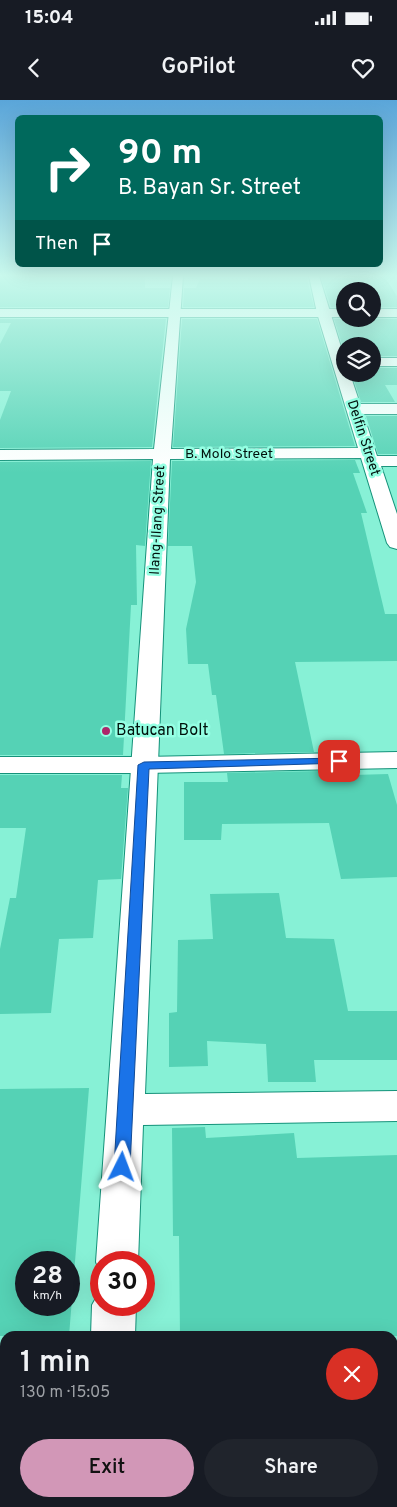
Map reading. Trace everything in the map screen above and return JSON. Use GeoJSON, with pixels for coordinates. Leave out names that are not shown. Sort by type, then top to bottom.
{"type":"FeatureCollection","features":[{"type":"Feature","properties":{"kind":"street","name":"Ilang-Ilang Street"},"geometry":{"type":"LineString","coordinates":[[118,1251],[162,454],[172,342]]}},
{"type":"Feature","properties":{"kind":"street"},"geometry":{"type":"LineString","coordinates":[[381,362],[397,362]]}},
{"type":"Feature","properties":{"kind":"street","name":"Delfin Street"},"geometry":{"type":"LineString","coordinates":[[347,382],[354,409],[395,533]]}},
{"type":"Feature","properties":{"kind":"street"},"geometry":{"type":"LineString","coordinates":[[354,409],[397,409]]}},
{"type":"Feature","properties":{"kind":"street","name":"B. Molo Street"},"geometry":{"type":"LineString","coordinates":[[0,455],[162,454],[370,457],[397,461]]}},
{"type":"Feature","properties":{"kind":"street"},"geometry":{"type":"LineString","coordinates":[[0,765],[144,765],[397,760]]}},
{"type":"Feature","properties":{"kind":"street"},"geometry":{"type":"LineString","coordinates":[[125,1110],[397,1106]]}},
{"type":"Feature","properties":{"kind":"street"},"geometry":{"type":"LineString","coordinates":[[112,1331],[113,1316]]}},
{"type":"Feature","properties":{"kind":"building"},"geometry":{"type":"Polygon","coordinates":[[[1,342],[164,342],[152,447],[0,448],[0,420],[11,391],[0,391],[1,342]]]}},
{"type":"Feature","properties":{"kind":"building"},"geometry":{"type":"Polygon","coordinates":[[[180,342],[324,342],[355,446],[173,447],[180,342]]]}},
{"type":"Feature","properties":{"kind":"building"},"geometry":{"type":"Polygon","coordinates":[[[381,342],[397,342],[397,356],[381,356],[381,342]]]}},
{"type":"Feature","properties":{"kind":"building"},"geometry":{"type":"Polygon","coordinates":[[[381,368],[397,368],[397,385],[385,385],[395,402],[361,402],[355,382],[381,382],[381,368]]]}},
{"type":"Feature","properties":{"kind":"building"},"geometry":{"type":"Polygon","coordinates":[[[366,416],[397,416],[397,454],[378,454],[366,416]]]}},
{"type":"Feature","properties":{"kind":"building"},"geometry":{"type":"Polygon","coordinates":[[[355,460],[360,473],[353,473],[367,513],[361,513],[385,614],[397,614],[397,661],[295,662],[314,752],[224,754],[216,695],[212,695],[208,664],[188,664],[186,629],[196,582],[192,546],[168,546],[172,461],[355,460]]]}},
{"type":"Feature","properties":{"kind":"building"},"geometry":{"type":"Polygon","coordinates":[[[151,461],[145,546],[136,545],[137,605],[131,605],[123,755],[0,755],[0,462],[151,461]]]}},
{"type":"Feature","properties":{"kind":"building"},"geometry":{"type":"Polygon","coordinates":[[[318,771],[319,776],[388,774],[397,805],[397,877],[341,879],[329,823],[222,824],[221,840],[184,840],[184,782],[228,782],[227,773],[318,771]]]}},
{"type":"Feature","properties":{"kind":"building"},"geometry":{"type":"Polygon","coordinates":[[[0,775],[122,775],[121,788],[128,788],[121,879],[98,880],[93,938],[59,939],[51,1013],[0,1014],[0,949],[10,898],[16,898],[26,828],[0,828],[0,775]]]}},
{"type":"Feature","properties":{"kind":"building"},"geometry":{"type":"Polygon","coordinates":[[[279,893],[286,938],[334,939],[348,1011],[397,1011],[397,1060],[314,1060],[316,1082],[268,1082],[266,1044],[207,1041],[208,1066],[169,1067],[169,1013],[177,1012],[178,940],[213,939],[210,894],[279,893]]]}},
{"type":"Feature","properties":{"kind":"building"},"geometry":{"type":"Polygon","coordinates":[[[89,1088],[76,1251],[15,1251],[15,1316],[71,1316],[69,1331],[0,1331],[0,1089],[89,1088]]]}},
{"type":"Feature","properties":{"kind":"building"},"geometry":{"type":"Polygon","coordinates":[[[205,1127],[206,1138],[294,1133],[297,1158],[397,1155],[397,1331],[180,1331],[179,1236],[173,1236],[172,1128],[205,1127]]]}},
{"type":"Feature","properties":{"kind":"place","name":"Batucan Bolt"},"geometry":{"type":"Point","coordinates":[106,731]}},
{"type":"Feature","properties":{"kind":"route"},"geometry":{"type":"LineString","coordinates":[[122,1167],[144,765],[339,761]]}}]}
